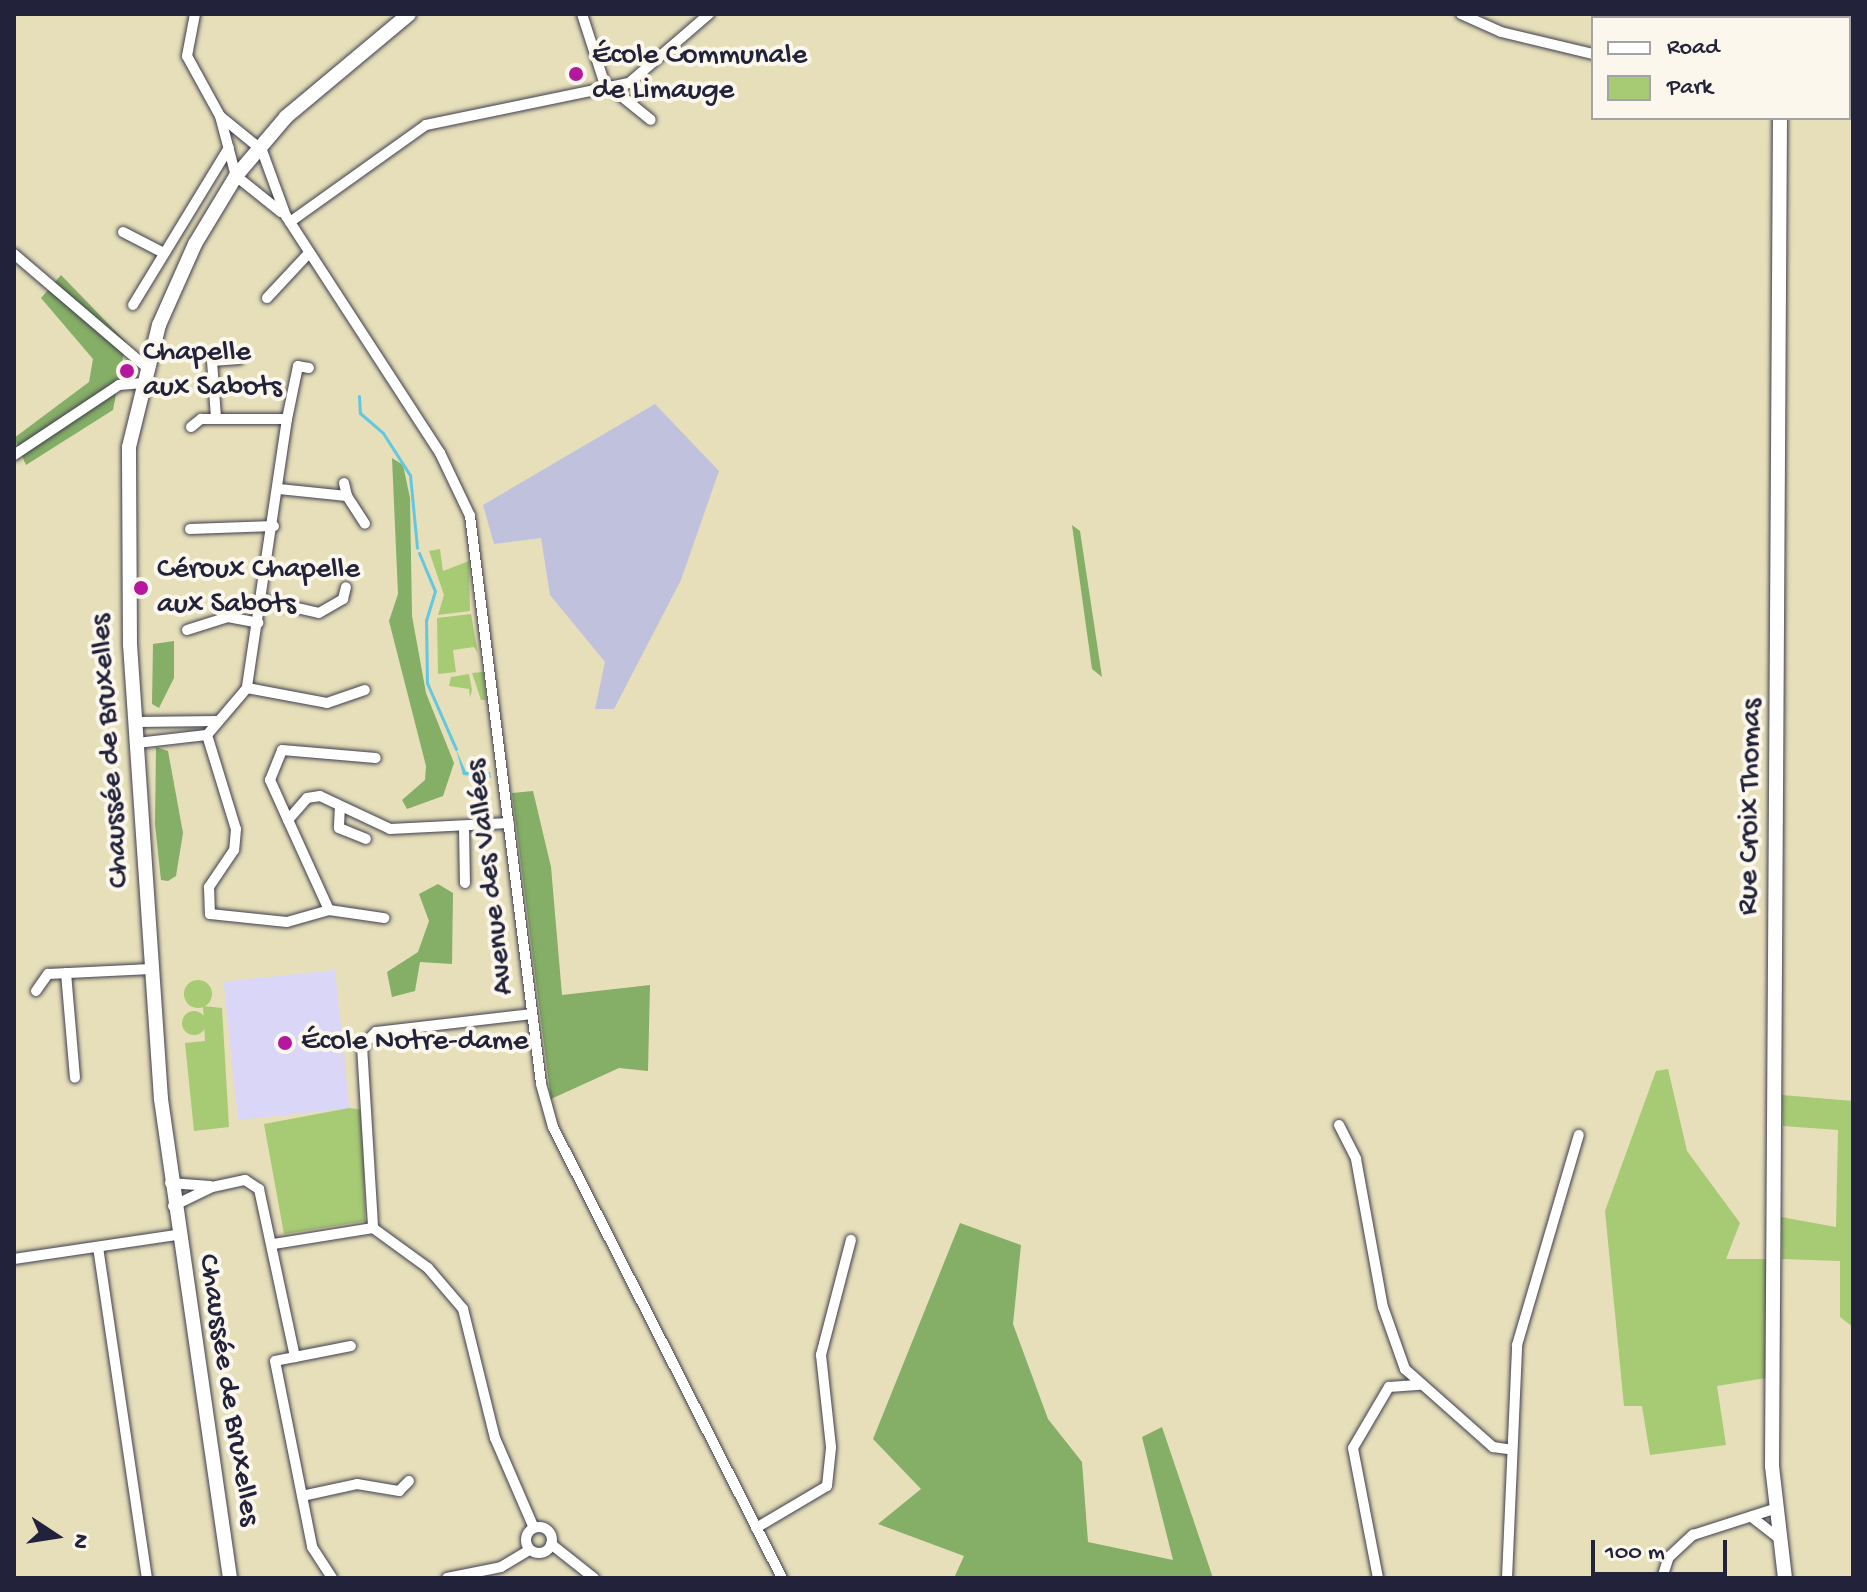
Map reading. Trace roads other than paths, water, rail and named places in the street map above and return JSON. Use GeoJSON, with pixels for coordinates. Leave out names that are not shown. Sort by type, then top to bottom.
{"type":"FeatureCollection","features":[{"type":"Feature","properties":{"kind":"main road","name":"Chaussée de Bruxelles"},"geometry":{"type":"LineString","coordinates":[[230,1578],[168,1183],[151,969],[125,537],[140,383],[195,244],[236,176],[259,146],[409,14]]}},
{"type":"Feature","properties":{"kind":"main road","name":"Rue Croix Thomas"},"geometry":{"type":"LineString","coordinates":[[1780,120],[1774,1508],[1785,1578]]}},
{"type":"Feature","properties":{"kind":"street"},"geometry":{"type":"LineString","coordinates":[[195,14],[187,56],[220,116],[236,176]]}},
{"type":"Feature","properties":{"kind":"street"},"geometry":{"type":"LineString","coordinates":[[582,14],[612,89],[651,120]]}},
{"type":"Feature","properties":{"kind":"street"},"geometry":{"type":"LineString","coordinates":[[288,219],[426,125],[612,89],[660,60],[709,14]]}},
{"type":"Feature","properties":{"kind":"street"},"geometry":{"type":"LineString","coordinates":[[1461,14],[1501,32],[1591,54]]}},
{"type":"Feature","properties":{"kind":"street"},"geometry":{"type":"LineString","coordinates":[[220,116],[259,146]]}},
{"type":"Feature","properties":{"kind":"street","name":"Avenue des Vallées"},"geometry":{"type":"LineString","coordinates":[[259,146],[288,219],[440,453],[470,516],[532,1014],[553,1127],[782,1578]]}},
{"type":"Feature","properties":{"kind":"street"},"geometry":{"type":"LineString","coordinates":[[133,305],[160,251],[229,148]]}},
{"type":"Feature","properties":{"kind":"street","name":"Avenue des Vallées"},"geometry":{"type":"LineString","coordinates":[[236,176],[288,219]]}},
{"type":"Feature","properties":{"kind":"street"},"geometry":{"type":"LineString","coordinates":[[123,232],[160,251]]}},
{"type":"Feature","properties":{"kind":"street"},"geometry":{"type":"LineString","coordinates":[[267,298],[309,253]]}},
{"type":"Feature","properties":{"kind":"street"},"geometry":{"type":"LineString","coordinates":[[14,254],[145,366]]}},
{"type":"Feature","properties":{"kind":"street"},"geometry":{"type":"LineString","coordinates":[[216,418],[212,361],[239,359]]}},
{"type":"Feature","properties":{"kind":"street"},"geometry":{"type":"LineString","coordinates":[[137,743],[207,735],[247,688],[274,526],[287,419],[298,366],[309,368]]}},
{"type":"Feature","properties":{"kind":"street"},"geometry":{"type":"LineString","coordinates":[[14,455],[119,385],[140,383]]}},
{"type":"Feature","properties":{"kind":"street"},"geometry":{"type":"LineString","coordinates":[[191,427],[216,418],[287,419]]}},
{"type":"Feature","properties":{"kind":"street"},"geometry":{"type":"LineString","coordinates":[[344,483],[347,496],[365,524]]}},
{"type":"Feature","properties":{"kind":"street"},"geometry":{"type":"LineString","coordinates":[[279,489],[347,496]]}},
{"type":"Feature","properties":{"kind":"street"},"geometry":{"type":"LineString","coordinates":[[190,529],[274,526]]}},
{"type":"Feature","properties":{"kind":"street"},"geometry":{"type":"LineString","coordinates":[[262,600],[319,613],[343,599],[346,587]]}},
{"type":"Feature","properties":{"kind":"street"},"geometry":{"type":"LineString","coordinates":[[187,630],[228,617],[258,623]]}},
{"type":"Feature","properties":{"kind":"street"},"geometry":{"type":"LineString","coordinates":[[247,688],[327,703],[365,690]]}},
{"type":"Feature","properties":{"kind":"street"},"geometry":{"type":"LineString","coordinates":[[136,722],[218,721]]}},
{"type":"Feature","properties":{"kind":"street"},"geometry":{"type":"LineString","coordinates":[[207,735],[236,829],[234,850],[209,887],[210,914],[287,922],[329,910],[384,918]]}},
{"type":"Feature","properties":{"kind":"street"},"geometry":{"type":"LineString","coordinates":[[329,910],[270,780],[282,750],[376,758]]}},
{"type":"Feature","properties":{"kind":"street"},"geometry":{"type":"LineString","coordinates":[[288,820],[307,798],[340,806],[390,829],[464,828],[509,823]]}},
{"type":"Feature","properties":{"kind":"street"},"geometry":{"type":"LineString","coordinates":[[340,806],[339,828],[366,839]]}},
{"type":"Feature","properties":{"kind":"street"},"geometry":{"type":"LineString","coordinates":[[464,828],[465,883]]}},
{"type":"Feature","properties":{"kind":"street"},"geometry":{"type":"LineString","coordinates":[[36,991],[48,974],[151,969]]}},
{"type":"Feature","properties":{"kind":"street"},"geometry":{"type":"LineString","coordinates":[[66,973],[75,1078]]}},
{"type":"Feature","properties":{"kind":"street"},"geometry":{"type":"LineString","coordinates":[[373,1228],[367,1035],[532,1014]]}},
{"type":"Feature","properties":{"kind":"street"},"geometry":{"type":"LineString","coordinates":[[1339,1125],[1363,1186],[1383,1307],[1405,1369],[1493,1447],[1508,1449]]}},
{"type":"Feature","properties":{"kind":"street"},"geometry":{"type":"LineString","coordinates":[[1507,1578],[1514,1524],[1508,1449],[1519,1333],[1579,1135]]}},
{"type":"Feature","properties":{"kind":"street"},"geometry":{"type":"LineString","coordinates":[[172,1207],[212,1187],[245,1180],[259,1189],[274,1244],[295,1357]]}},
{"type":"Feature","properties":{"kind":"street"},"geometry":{"type":"LineString","coordinates":[[168,1183],[212,1187]]}},
{"type":"Feature","properties":{"kind":"street"},"geometry":{"type":"LineString","coordinates":[[274,1244],[373,1228],[428,1268],[463,1309],[495,1438],[534,1528]]}},
{"type":"Feature","properties":{"kind":"street"},"geometry":{"type":"LineString","coordinates":[[14,1259],[176,1235]]}},
{"type":"Feature","properties":{"kind":"street"},"geometry":{"type":"LineString","coordinates":[[756,1528],[827,1486],[833,1468],[821,1355],[851,1240]]}},
{"type":"Feature","properties":{"kind":"street"},"geometry":{"type":"LineString","coordinates":[[98,1247],[147,1578]]}},
{"type":"Feature","properties":{"kind":"street"},"geometry":{"type":"LineString","coordinates":[[332,1578],[312,1547],[275,1361],[351,1346]]}},
{"type":"Feature","properties":{"kind":"street"},"geometry":{"type":"LineString","coordinates":[[1378,1578],[1353,1448],[1389,1387],[1420,1385]]}},
{"type":"Feature","properties":{"kind":"street"},"geometry":{"type":"LineString","coordinates":[[302,1496],[357,1484],[399,1491],[409,1481]]}},
{"type":"Feature","properties":{"kind":"street"},"geometry":{"type":"LineString","coordinates":[[1662,1578],[1669,1557],[1693,1535],[1753,1518],[1774,1508]]}},
{"type":"Feature","properties":{"kind":"street"},"geometry":{"type":"LineString","coordinates":[[1753,1518],[1774,1508]]}},
{"type":"Feature","properties":{"kind":"street"},"geometry":{"type":"LineString","coordinates":[[1753,1518],[1777,1537]]}},
{"type":"Feature","properties":{"kind":"street"},"geometry":{"type":"LineString","coordinates":[[534,1528],[547,1531],[551,1544],[594,1578]]}},
{"type":"Feature","properties":{"kind":"street"},"geometry":{"type":"LineString","coordinates":[[529,1550],[526,1537],[534,1528]]}},
{"type":"Feature","properties":{"kind":"street"},"geometry":{"type":"LineString","coordinates":[[447,1578],[501,1567],[529,1550],[540,1553],[551,1544]]}},
{"type":"Feature","properties":{"kind":"water"},"geometry":{"type":"Polygon","coordinates":[[[456,749],[466,772],[490,772],[491,778],[463,775],[456,749]]]}},
{"type":"Feature","properties":{"kind":"waterway"},"geometry":{"type":"LineString","coordinates":[[359,396],[360,413],[383,433],[410,475],[417,548]]}},
{"type":"Feature","properties":{"kind":"waterway"},"geometry":{"type":"LineString","coordinates":[[419,553],[435,591],[426,620],[427,683],[456,749]]}},
{"type":"Feature","properties":{"kind":"place","name":"École Communale de Limauge"},"geometry":{"type":"Point","coordinates":[576,74]}},
{"type":"Feature","properties":{"kind":"place","name":"Chapelle aux Sabots"},"geometry":{"type":"Point","coordinates":[127,371]}},
{"type":"Feature","properties":{"kind":"place","name":"Céroux Chapelle aux Sabots"},"geometry":{"type":"Point","coordinates":[141,588]}},
{"type":"Feature","properties":{"kind":"place","name":"École Notre-dame"},"geometry":{"type":"Point","coordinates":[285,1043]}}]}
